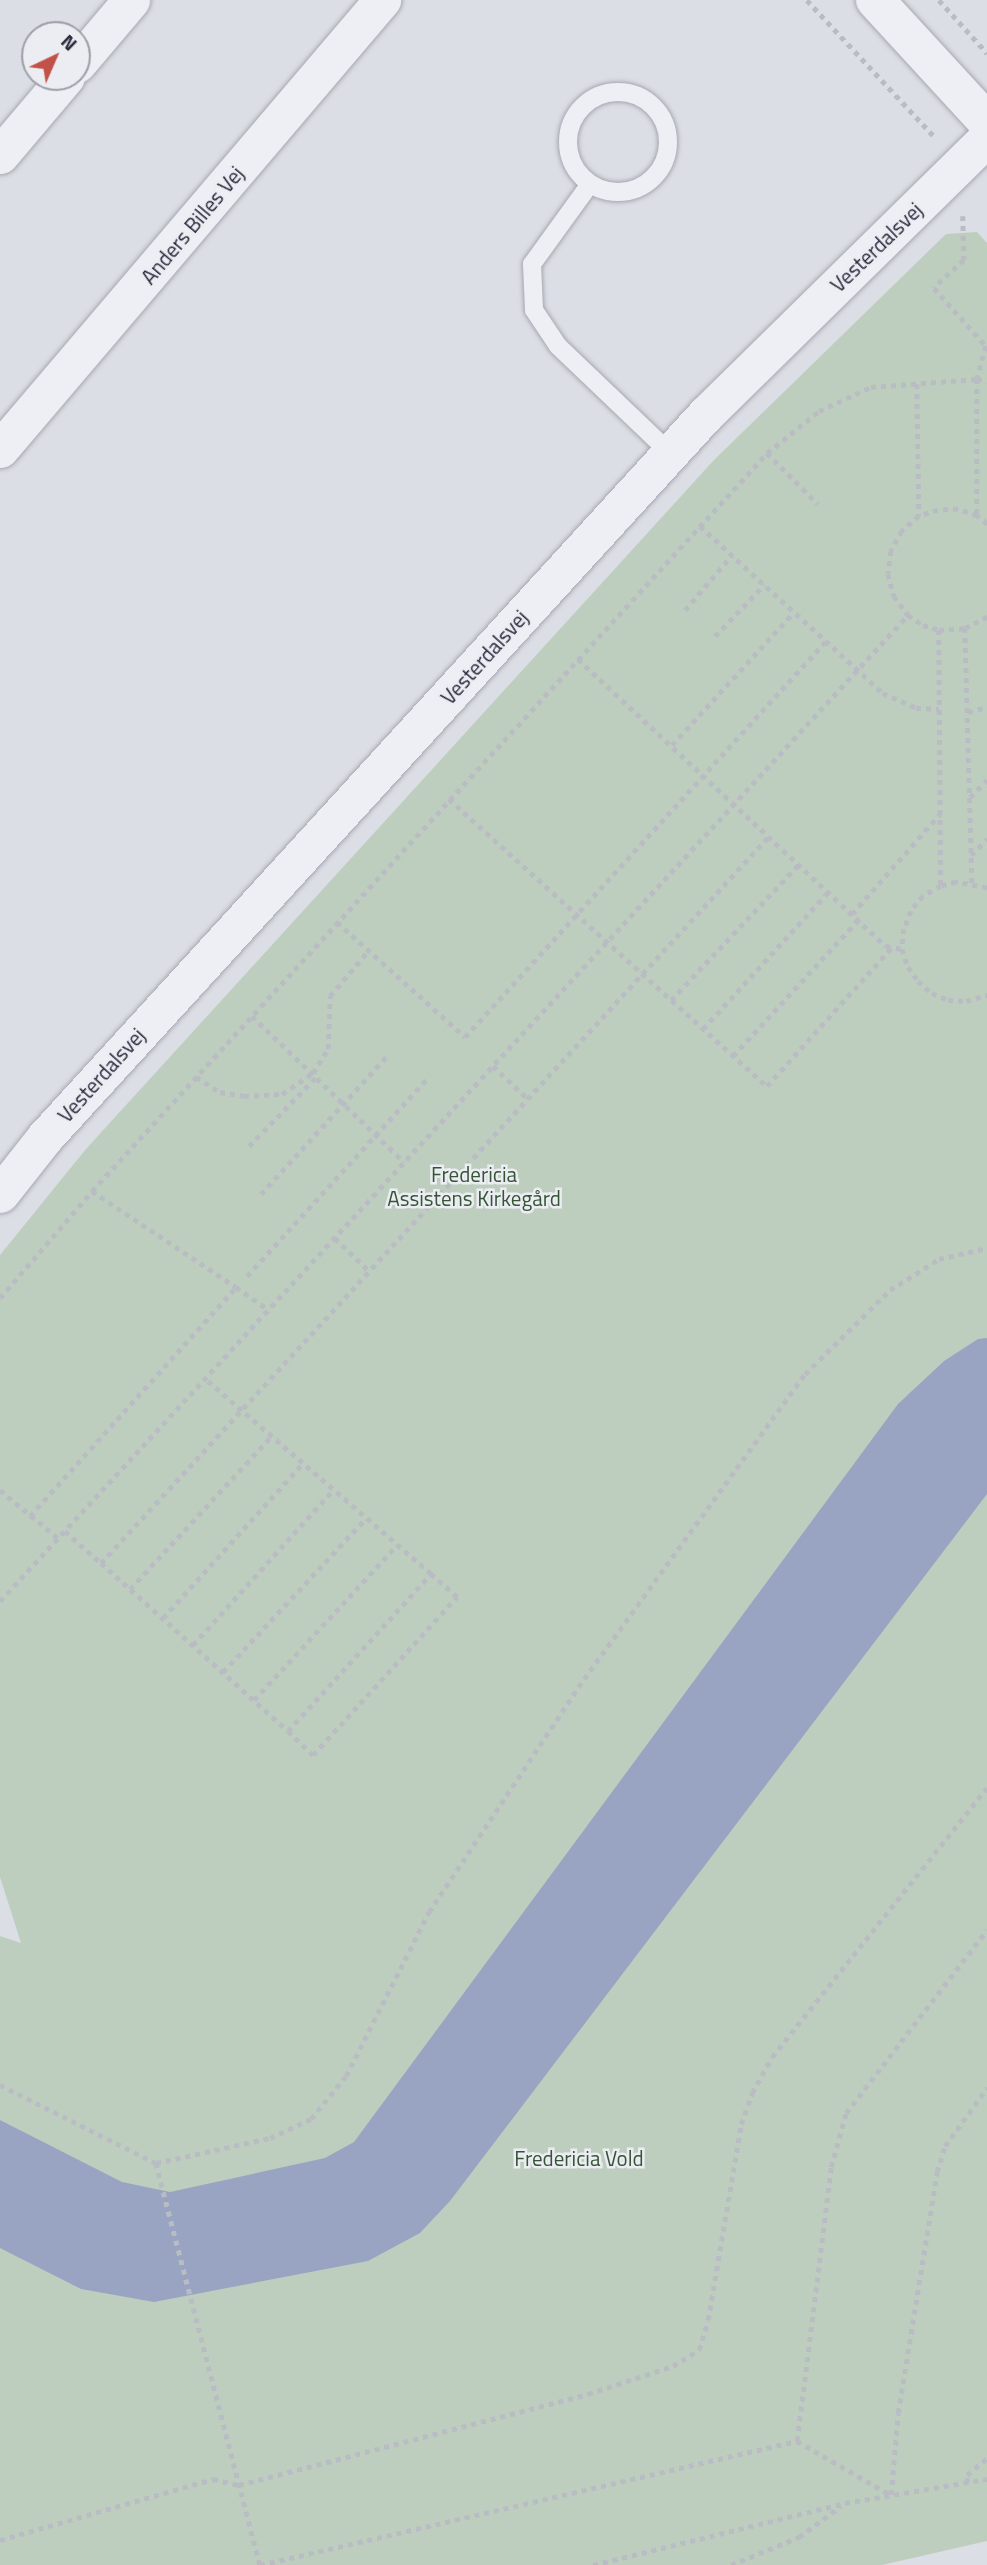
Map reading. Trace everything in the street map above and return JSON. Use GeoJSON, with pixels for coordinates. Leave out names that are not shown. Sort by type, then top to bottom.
{"type":"FeatureCollection","features":[{"type":"Feature","properties":{"kind":"street"},"geometry":{"type":"LineString","coordinates":[[91,47],[131,0]]}},
{"type":"Feature","properties":{"kind":"street","name":"Anders Billes Vej"},"geometry":{"type":"LineString","coordinates":[[0,449],[382,0]]}},
{"type":"Feature","properties":{"kind":"street"},"geometry":{"type":"LineString","coordinates":[[875,0],[987,122]]}},
{"type":"Feature","properties":{"kind":"street"},"geometry":{"type":"LineString","coordinates":[[0,155],[54,91]]}},
{"type":"Feature","properties":{"kind":"street","name":"Vesterdalsvej"},"geometry":{"type":"LineString","coordinates":[[0,1194],[45,1137],[670,453],[716,404],[987,138]]}},
{"type":"Feature","properties":{"kind":"lane"},"geometry":{"type":"LineString","coordinates":[[621,92],[646,100],[659,111],[667,127],[668,145],[660,169],[641,187],[624,192],[606,191],[590,184],[577,172],[569,156],[568,139],[572,121],[581,107],[595,96],[621,92]]}},
{"type":"Feature","properties":{"kind":"lane"},"geometry":{"type":"LineString","coordinates":[[590,184],[532,264],[534,310],[558,346],[670,453]]}},
{"type":"Feature","properties":{"kind":"path"},"geometry":{"type":"LineString","coordinates":[[807,0],[950,174],[965,220],[964,260],[934,288],[986,346],[977,379],[977,516]]}},
{"type":"Feature","properties":{"kind":"path"},"geometry":{"type":"LineString","coordinates":[[939,0],[987,52]]}},
{"type":"Feature","properties":{"kind":"path"},"geometry":{"type":"LineString","coordinates":[[0,1298],[92,1191],[767,453],[819,411],[871,387],[977,379],[987,381]]}},
{"type":"Feature","properties":{"kind":"path"},"geometry":{"type":"LineString","coordinates":[[917,384],[919,516]]}},
{"type":"Feature","properties":{"kind":"path"},"geometry":{"type":"LineString","coordinates":[[767,453],[818,504]]}},
{"type":"Feature","properties":{"kind":"path"},"geometry":{"type":"LineString","coordinates":[[987,524],[977,516],[948,509],[919,516],[902,531],[896,541],[891,551],[888,574],[894,596],[908,615],[922,625],[939,630],[965,628],[987,617]]}},
{"type":"Feature","properties":{"kind":"path"},"geometry":{"type":"LineString","coordinates":[[700,526],[883,693],[916,708],[939,709]]}},
{"type":"Feature","properties":{"kind":"path"},"geometry":{"type":"LineString","coordinates":[[685,610],[732,555]]}},
{"type":"Feature","properties":{"kind":"path"},"geometry":{"type":"LineString","coordinates":[[715,636],[764,585]]}},
{"type":"Feature","properties":{"kind":"path"},"geometry":{"type":"LineString","coordinates":[[672,745],[794,612]]}},
{"type":"Feature","properties":{"kind":"path"},"geometry":{"type":"LineString","coordinates":[[0,1601],[908,615]]}},
{"type":"Feature","properties":{"kind":"path"},"geometry":{"type":"LineString","coordinates":[[965,628],[972,883]]}},
{"type":"Feature","properties":{"kind":"path"},"geometry":{"type":"LineString","coordinates":[[939,630],[941,886]]}},
{"type":"Feature","properties":{"kind":"path"},"geometry":{"type":"LineString","coordinates":[[337,922],[464,1037],[826,641]]}},
{"type":"Feature","properties":{"kind":"path"},"geometry":{"type":"LineString","coordinates":[[578,659],[886,946],[902,949]]}},
{"type":"Feature","properties":{"kind":"path"},"geometry":{"type":"LineString","coordinates":[[968,712],[987,707]]}},
{"type":"Feature","properties":{"kind":"path"},"geometry":{"type":"LineString","coordinates":[[970,798],[987,780]]}},
{"type":"Feature","properties":{"kind":"path"},"geometry":{"type":"LineString","coordinates":[[449,799],[767,1086],[892,947]]}},
{"type":"Feature","properties":{"kind":"path"},"geometry":{"type":"LineString","coordinates":[[852,914],[940,814]]}},
{"type":"Feature","properties":{"kind":"path"},"geometry":{"type":"LineString","coordinates":[[101,1563],[769,836]]}},
{"type":"Feature","properties":{"kind":"path"},"geometry":{"type":"LineString","coordinates":[[971,855],[987,839]]}},
{"type":"Feature","properties":{"kind":"path"},"geometry":{"type":"LineString","coordinates":[[671,1000],[799,864]]}},
{"type":"Feature","properties":{"kind":"path"},"geometry":{"type":"LineString","coordinates":[[987,888],[972,883],[941,886],[923,896],[911,911],[904,929],[902,949],[908,967],[918,981],[932,993],[948,1000],[966,1001],[987,995]]}},
{"type":"Feature","properties":{"kind":"path"},"geometry":{"type":"LineString","coordinates":[[703,1029],[829,891]]}},
{"type":"Feature","properties":{"kind":"path"},"geometry":{"type":"LineString","coordinates":[[733,1056],[859,919]]}},
{"type":"Feature","properties":{"kind":"path"},"geometry":{"type":"LineString","coordinates":[[249,1146],[315,1075],[328,1049],[330,996],[369,950]]}},
{"type":"Feature","properties":{"kind":"path"},"geometry":{"type":"LineString","coordinates":[[252,1016],[404,1162]]}},
{"type":"Feature","properties":{"kind":"path"},"geometry":{"type":"LineString","coordinates":[[261,1194],[386,1057]]}},
{"type":"Feature","properties":{"kind":"path"},"geometry":{"type":"LineString","coordinates":[[494,1066],[527,1098]]}},
{"type":"Feature","properties":{"kind":"path"},"geometry":{"type":"LineString","coordinates":[[196,1077],[220,1092],[244,1096],[282,1094],[315,1075]]}},
{"type":"Feature","properties":{"kind":"path"},"geometry":{"type":"LineString","coordinates":[[247,1276],[429,1077]]}},
{"type":"Feature","properties":{"kind":"path"},"geometry":{"type":"LineString","coordinates":[[92,1191],[269,1310]]}},
{"type":"Feature","properties":{"kind":"path"},"geometry":{"type":"LineString","coordinates":[[335,1238],[369,1271]]}},
{"type":"Feature","properties":{"kind":"path"},"geometry":{"type":"LineString","coordinates":[[0,2085],[156,2163],[270,2138],[312,2119],[346,2076],[429,1912],[584,1679],[804,1374],[890,1290],[939,1259],[987,1248]]}},
{"type":"Feature","properties":{"kind":"path"},"geometry":{"type":"LineString","coordinates":[[30,1516],[236,1287]]}},
{"type":"Feature","properties":{"kind":"path"},"geometry":{"type":"LineString","coordinates":[[65,1531],[313,1755],[457,1597],[205,1379]]}},
{"type":"Feature","properties":{"kind":"path"},"geometry":{"type":"LineString","coordinates":[[130,1589],[271,1437]]}},
{"type":"Feature","properties":{"kind":"path"},"geometry":{"type":"LineString","coordinates":[[163,1618],[302,1464]]}},
{"type":"Feature","properties":{"kind":"path"},"geometry":{"type":"LineString","coordinates":[[0,1490],[58,1538]]}},
{"type":"Feature","properties":{"kind":"path"},"geometry":{"type":"LineString","coordinates":[[192,1645],[333,1490]]}},
{"type":"Feature","properties":{"kind":"path"},"geometry":{"type":"LineString","coordinates":[[223,1672],[366,1518]]}},
{"type":"Feature","properties":{"kind":"path"},"geometry":{"type":"LineString","coordinates":[[254,1700],[397,1545]]}},
{"type":"Feature","properties":{"kind":"path"},"geometry":{"type":"LineString","coordinates":[[288,1731],[431,1574]]}},
{"type":"Feature","properties":{"kind":"path"},"geometry":{"type":"LineString","coordinates":[[0,2540],[213,2479],[239,2485],[588,2393],[673,2365],[699,2350],[710,2307],[741,2124],[751,2093],[772,2057],[987,1788]]}},
{"type":"Feature","properties":{"kind":"path"},"geometry":{"type":"LineString","coordinates":[[797,2441],[831,2167],[846,2113],[987,1930]]}},
{"type":"Feature","properties":{"kind":"path"},"geometry":{"type":"LineString","coordinates":[[891,2495],[898,2413],[937,2172],[946,2146],[987,2088]]}},
{"type":"Feature","properties":{"kind":"path"},"geometry":{"type":"LineString","coordinates":[[156,2163],[260,2565],[797,2441],[891,2495]]}},
{"type":"Feature","properties":{"kind":"path"},"geometry":{"type":"LineString","coordinates":[[967,2483],[967,2475],[987,2458]]}},
{"type":"Feature","properties":{"kind":"path"},"geometry":{"type":"LineString","coordinates":[[593,2565],[845,2503],[987,2479]]}},
{"type":"Feature","properties":{"kind":"path"},"geometry":{"type":"LineString","coordinates":[[731,2565],[799,2536],[845,2503]]}},
{"type":"Feature","properties":{"kind":"green space"},"geometry":{"type":"Polygon","coordinates":[[[977,232],[987,243],[987,2541],[882,2565],[0,2565],[0,1936],[21,1943],[0,1877],[0,1255],[86,1149],[714,460],[946,234],[977,232]]]}},
{"type":"Feature","properties":{"kind":"water"},"geometry":{"type":"Polygon","coordinates":[[[987,1338],[987,1494],[450,2201],[420,2233],[368,2261],[154,2302],[81,2289],[0,2248],[0,2120],[122,2182],[170,2192],[325,2158],[354,2142],[898,1404],[944,1361],[978,1339],[987,1338]]]}},
{"type":"Feature","properties":{"kind":"park label","name":"Fredericia Assistens Kirkegård"},"geometry":{"type":"Point","coordinates":[474,1186]}},
{"type":"Feature","properties":{"kind":"park label","name":"Fredericia Vold"},"geometry":{"type":"Point","coordinates":[579,2158]}}]}
